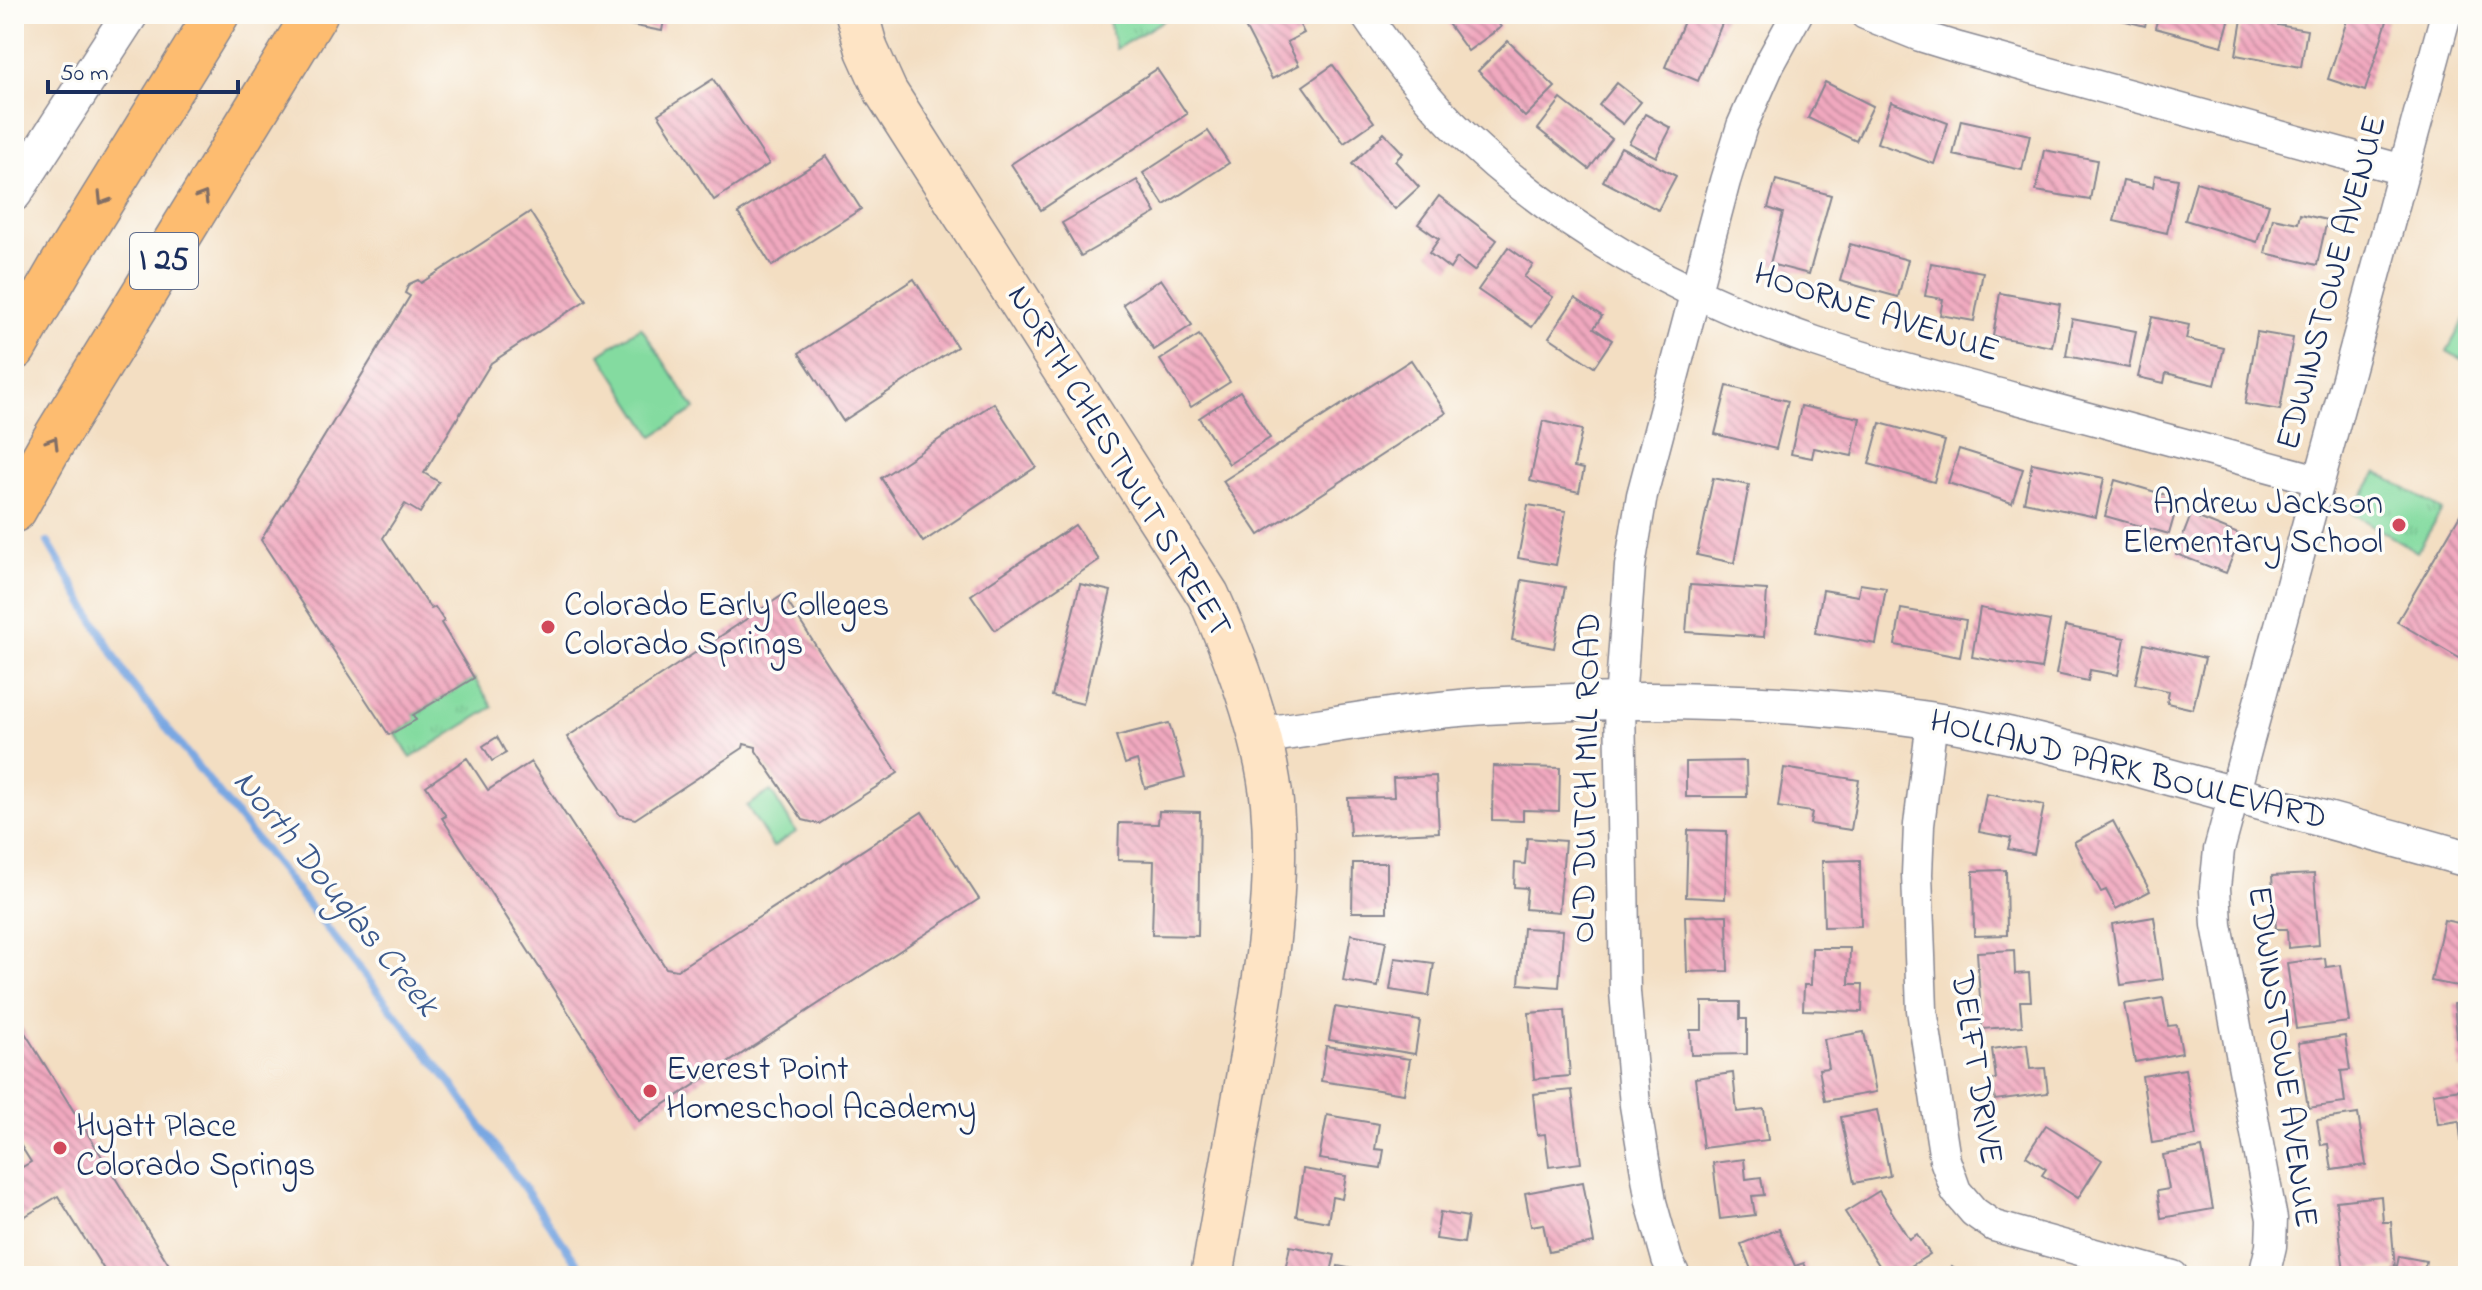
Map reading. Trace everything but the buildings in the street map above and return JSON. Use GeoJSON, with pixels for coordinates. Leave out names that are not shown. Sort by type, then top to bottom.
{"type":"FeatureCollection","features":[{"type":"Feature","properties":{"kind":"highway","name":"I 25"},"geometry":{"type":"LineString","coordinates":[[14,348],[217,14]]}},
{"type":"Feature","properties":{"kind":"highway","name":"I 25"},"geometry":{"type":"LineString","coordinates":[[14,510],[315,14]]}},
{"type":"Feature","properties":{"kind":"main road","name":"NORTH CHESTNUT STREET"},"geometry":{"type":"LineString","coordinates":[[857,14],[867,50],[886,92],[1208,595],[1234,652],[1258,736],[1271,799],[1275,859],[1272,921],[1212,1276]]}},
{"type":"Feature","properties":{"kind":"street"},"geometry":{"type":"LineString","coordinates":[[14,193],[130,14]]}},
{"type":"Feature","properties":{"kind":"street","name":"HOORNE AVENUE"},"geometry":{"type":"LineString","coordinates":[[1365,14],[1396,59],[1450,121],[1502,171],[1561,217],[1695,292],[1762,322],[1865,358],[2318,480]]}},
{"type":"Feature","properties":{"kind":"street","name":"OLD DUTCH MILL ROAD"},"geometry":{"type":"LineString","coordinates":[[1675,1276],[1651,1202],[1635,1105],[1625,992],[1620,701],[1630,566],[1642,495],[1742,126],[1769,65],[1797,14]]}},
{"type":"Feature","properties":{"kind":"street"},"geometry":{"type":"LineString","coordinates":[[1865,14],[1959,48],[2403,170]]}},
{"type":"Feature","properties":{"kind":"street","name":"EDWINSTOWE AVENUE"},"geometry":{"type":"LineString","coordinates":[[2264,1276],[2271,1246],[2272,1219],[2217,925],[2215,888],[2219,850],[2446,14]]}},
{"type":"Feature","properties":{"kind":"street","name":"HOLLAND PARK BOULEVARD"},"geometry":{"type":"LineString","coordinates":[[1258,736],[1483,706],[1620,701],[1833,708],[1932,720],[2052,745],[2468,859]]}},
{"type":"Feature","properties":{"kind":"street","name":"DELFT DRIVE"},"geometry":{"type":"LineString","coordinates":[[1932,720],[1919,825],[1917,874],[1922,1010],[1945,1160],[1956,1191],[1974,1212],[1994,1226],[2173,1276]]}},
{"type":"Feature","properties":{"kind":"green space"},"geometry":{"type":"Polygon","coordinates":[[[1107,14],[1174,14],[1116,49],[1107,14]]]}},
{"type":"Feature","properties":{"kind":"green space"},"geometry":{"type":"Polygon","coordinates":[[[2468,313],[2468,363],[2447,351],[2468,313]]]}},
{"type":"Feature","properties":{"kind":"green space"},"geometry":{"type":"Polygon","coordinates":[[[641,327],[695,409],[653,436],[600,354],[641,327]]]}},
{"type":"Feature","properties":{"kind":"green space"},"geometry":{"type":"Polygon","coordinates":[[[2377,472],[2442,510],[2417,552],[2352,513],[2377,472]]]}},
{"type":"Feature","properties":{"kind":"green space"},"geometry":{"type":"Polygon","coordinates":[[[474,678],[493,707],[411,758],[395,733],[415,720],[413,715],[474,678]]]}},
{"type":"Feature","properties":{"kind":"green space"},"geometry":{"type":"Polygon","coordinates":[[[771,791],[796,832],[773,847],[747,806],[771,791]]]}},
{"type":"Feature","properties":{"kind":"waterway","name":"North Douglas Creek"},"geometry":{"type":"LineString","coordinates":[[48,542],[129,681],[450,1082],[586,1276]]}},
{"type":"Feature","properties":{"kind":"place","name":"Andrew Jackson Elementary School"},"geometry":{"type":"Point","coordinates":[2399,525]}},
{"type":"Feature","properties":{"kind":"place","name":"Colorado Early Colleges Colorado Springs"},"geometry":{"type":"Point","coordinates":[548,627]}},
{"type":"Feature","properties":{"kind":"place","name":"Everest Point Homeschool Academy"},"geometry":{"type":"Point","coordinates":[650,1091]}},
{"type":"Feature","properties":{"kind":"place","name":"Hyatt Place Colorado Springs"},"geometry":{"type":"Point","coordinates":[60,1148]}}]}
